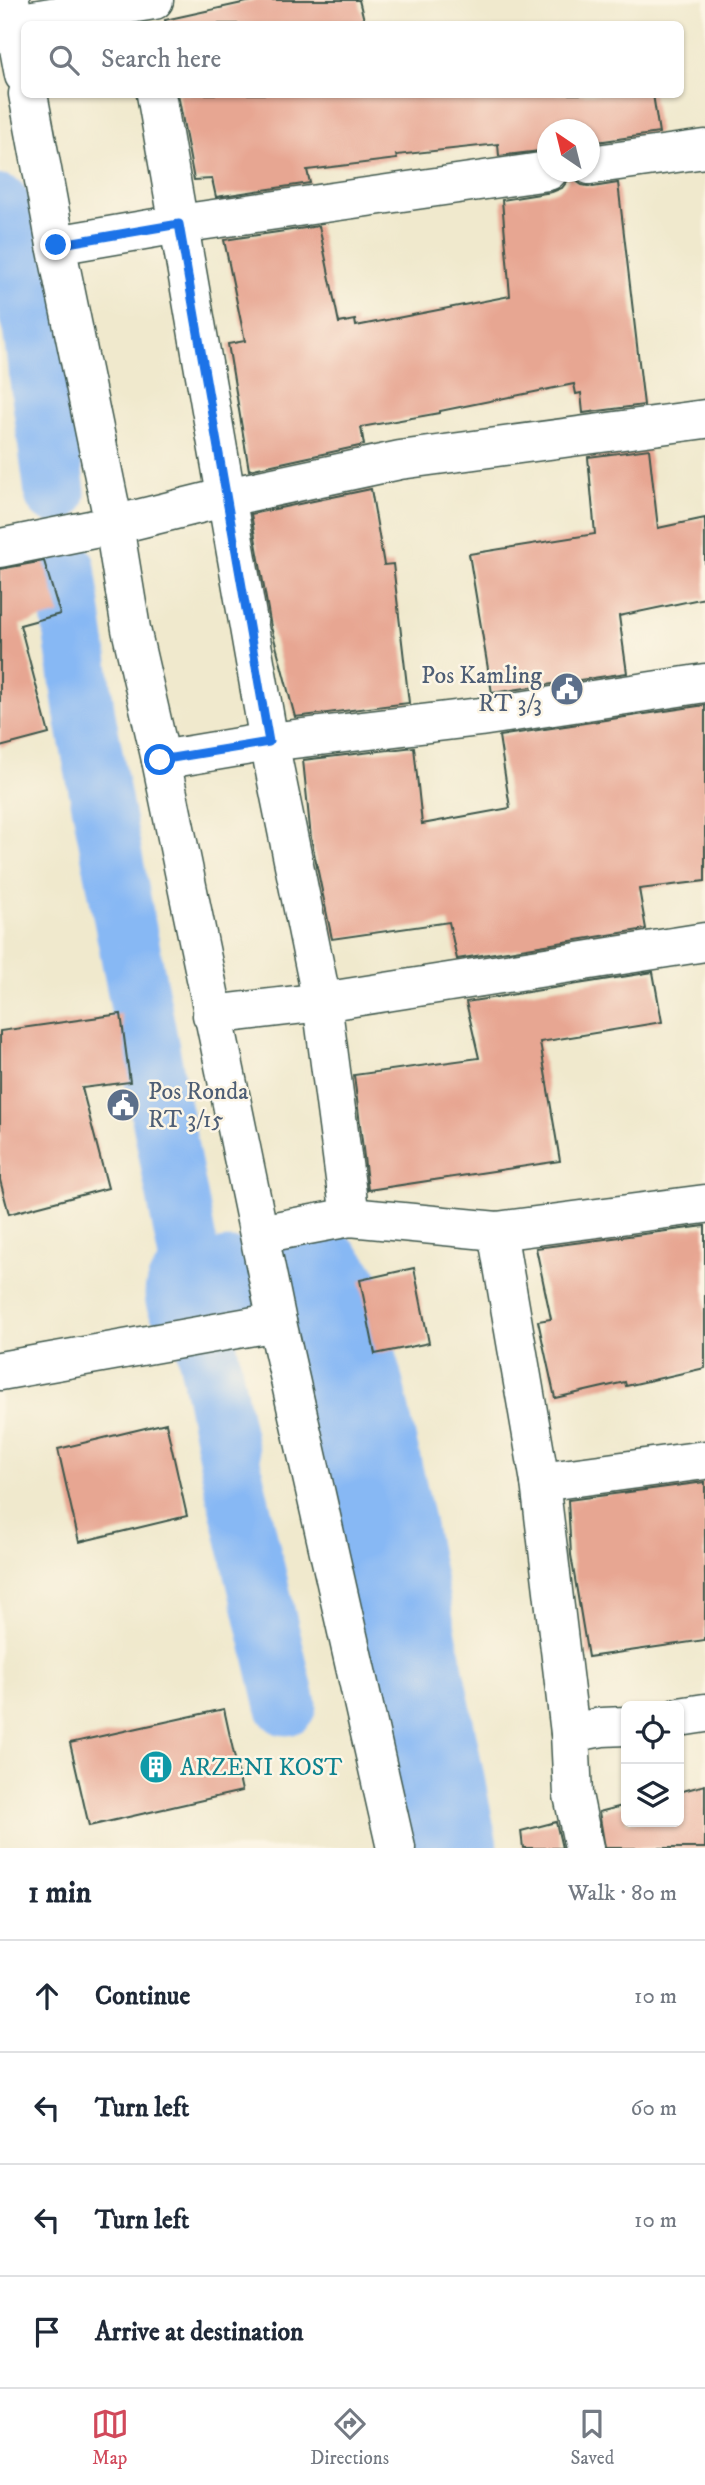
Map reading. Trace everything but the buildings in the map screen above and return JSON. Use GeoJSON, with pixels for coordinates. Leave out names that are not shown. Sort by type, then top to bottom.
{"type":"FeatureCollection","features":[{"type":"Feature","properties":{"kind":"main road"},"geometry":{"type":"LineString","coordinates":[[21,58],[13,12],[146,9]]}},
{"type":"Feature","properties":{"kind":"main road"},"geometry":{"type":"LineString","coordinates":[[29,98],[114,525],[131,629],[212,1015],[277,1322],[396,1848]]}},
{"type":"Feature","properties":{"kind":"main road"},"geometry":{"type":"LineString","coordinates":[[157,98],[269,742],[322,1002],[350,1217]]}},
{"type":"Feature","properties":{"kind":"main road"},"geometry":{"type":"LineString","coordinates":[[600,164],[705,149]]}},
{"type":"Feature","properties":{"kind":"main road"},"geometry":{"type":"LineString","coordinates":[[56,245],[179,224],[537,173]]}},
{"type":"Feature","properties":{"kind":"main road"},"geometry":{"type":"LineString","coordinates":[[0,548],[400,460],[705,419]]}},
{"type":"Feature","properties":{"kind":"main road"},"geometry":{"type":"LineString","coordinates":[[160,760],[269,742],[480,717],[705,683]]}},
{"type":"Feature","properties":{"kind":"main road"},"geometry":{"type":"LineString","coordinates":[[212,1015],[322,1002],[705,942]]}},
{"type":"Feature","properties":{"kind":"main road"},"geometry":{"type":"LineString","coordinates":[[260,1234],[350,1217],[497,1231],[705,1204]]}},
{"type":"Feature","properties":{"kind":"main road"},"geometry":{"type":"LineString","coordinates":[[497,1231],[540,1482],[569,1733],[573,1795],[584,1848]]}},
{"type":"Feature","properties":{"kind":"main road"},"geometry":{"type":"LineString","coordinates":[[0,1371],[277,1322]]}},
{"type":"Feature","properties":{"kind":"main road"},"geometry":{"type":"LineString","coordinates":[[540,1482],[705,1460]]}},
{"type":"Feature","properties":{"kind":"main road"},"geometry":{"type":"LineString","coordinates":[[684,1716],[705,1713]]}},
{"type":"Feature","properties":{"kind":"main road"},"geometry":{"type":"LineString","coordinates":[[569,1733],[621,1726]]}},
{"type":"Feature","properties":{"kind":"waterway"},"geometry":{"type":"LineString","coordinates":[[0,205],[33,328],[55,493]]}},
{"type":"Feature","properties":{"kind":"waterway"},"geometry":{"type":"LineString","coordinates":[[65,568],[85,716],[196,1294],[234,1482],[286,1705]]}},
{"type":"Feature","properties":{"kind":"waterway"},"geometry":{"type":"LineString","coordinates":[[300,1279],[316,1277],[331,1296],[383,1524],[446,1848]]}},
{"type":"Feature","properties":{"kind":"waterway"},"geometry":{"type":"LineString","coordinates":[[196,1294],[231,1290]]}},
{"type":"Feature","properties":{"kind":"place","name":"Pos Kamling RT 3/3"},"geometry":{"type":"Point","coordinates":[567,689]}},
{"type":"Feature","properties":{"kind":"place","name":"Pos Ronda RT 3/15"},"geometry":{"type":"Point","coordinates":[123,1105]}},
{"type":"Feature","properties":{"kind":"place","name":"ARZENI KOST"},"geometry":{"type":"Point","coordinates":[156,1767]}},
{"type":"Feature","properties":{"kind":"route"},"geometry":{"type":"LineString","coordinates":[[56,245],[179,224],[269,742],[160,760]]}}]}
